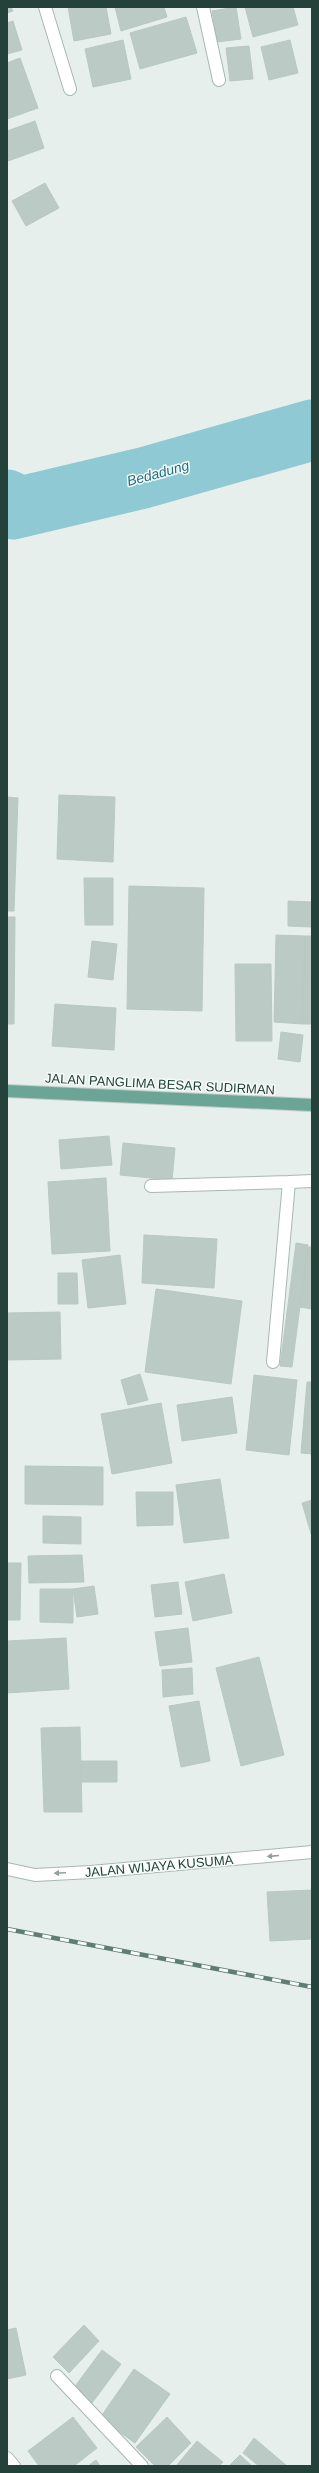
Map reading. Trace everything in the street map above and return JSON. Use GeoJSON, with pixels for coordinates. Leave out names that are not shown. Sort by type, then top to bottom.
{"type":"FeatureCollection","features":[{"type":"Feature","properties":{"kind":"main road","name":"JALAN PANGLIMA BESAR SUDIRMAN"},"geometry":{"type":"LineString","coordinates":[[7,1091],[312,1105]]}},
{"type":"Feature","properties":{"kind":"street"},"geometry":{"type":"LineString","coordinates":[[46,7],[70,89]]}},
{"type":"Feature","properties":{"kind":"street"},"geometry":{"type":"LineString","coordinates":[[203,7],[219,80]]}},
{"type":"Feature","properties":{"kind":"street"},"geometry":{"type":"LineString","coordinates":[[151,1186],[312,1181]]}},
{"type":"Feature","properties":{"kind":"street"},"geometry":{"type":"LineString","coordinates":[[273,1362],[289,1182]]}},
{"type":"Feature","properties":{"kind":"street","name":"JALAN WIJAYA KUSUMA"},"geometry":{"type":"LineString","coordinates":[[7,1869],[35,1875],[91,1872],[312,1852]]}},
{"type":"Feature","properties":{"kind":"street"},"geometry":{"type":"LineString","coordinates":[[57,2376],[142,2466]]}},
{"type":"Feature","properties":{"kind":"street"},"geometry":{"type":"LineString","coordinates":[[7,2458],[14,2466]]}},
{"type":"Feature","properties":{"kind":"building"},"geometry":{"type":"Polygon","coordinates":[[[7,7],[11,7],[13,11],[7,13],[7,7]]]}},
{"type":"Feature","properties":{"kind":"building"},"geometry":{"type":"Polygon","coordinates":[[[68,7],[106,7],[111,34],[74,41],[68,7]]]}},
{"type":"Feature","properties":{"kind":"building"},"geometry":{"type":"Polygon","coordinates":[[[115,7],[164,7],[167,17],[121,31],[115,7]]]}},
{"type":"Feature","properties":{"kind":"building"},"geometry":{"type":"Polygon","coordinates":[[[236,7],[241,39],[217,42],[212,11],[236,7]]]}},
{"type":"Feature","properties":{"kind":"building"},"geometry":{"type":"Polygon","coordinates":[[[245,7],[293,7],[298,25],[253,37],[245,7]]]}},
{"type":"Feature","properties":{"kind":"building"},"geometry":{"type":"Polygon","coordinates":[[[186,17],[197,53],[140,69],[130,33],[186,17]]]}},
{"type":"Feature","properties":{"kind":"building"},"geometry":{"type":"Polygon","coordinates":[[[13,21],[22,50],[7,54],[7,23],[13,21]]]}},
{"type":"Feature","properties":{"kind":"building"},"geometry":{"type":"Polygon","coordinates":[[[123,40],[131,79],[93,87],[85,49],[123,40]]]}},
{"type":"Feature","properties":{"kind":"building"},"geometry":{"type":"Polygon","coordinates":[[[290,40],[298,73],[269,80],[261,47],[290,40]]]}},
{"type":"Feature","properties":{"kind":"building"},"geometry":{"type":"Polygon","coordinates":[[[249,46],[253,79],[230,81],[226,48],[249,46]]]}},
{"type":"Feature","properties":{"kind":"building"},"geometry":{"type":"Polygon","coordinates":[[[20,58],[38,108],[7,119],[7,63],[20,58]]]}},
{"type":"Feature","properties":{"kind":"building"},"geometry":{"type":"Polygon","coordinates":[[[35,121],[44,148],[8,161],[7,131],[35,121]]]}},
{"type":"Feature","properties":{"kind":"building"},"geometry":{"type":"Polygon","coordinates":[[[45,183],[59,208],[26,226],[12,201],[45,183]]]}},
{"type":"Feature","properties":{"kind":"building"},"geometry":{"type":"Polygon","coordinates":[[[59,795],[115,797],[113,862],[57,859],[59,795]]]}},
{"type":"Feature","properties":{"kind":"building"},"geometry":{"type":"Polygon","coordinates":[[[7,797],[18,798],[14,911],[7,911],[7,797]]]}},
{"type":"Feature","properties":{"kind":"building"},"geometry":{"type":"Polygon","coordinates":[[[84,878],[113,878],[113,925],[85,925],[84,878]]]}},
{"type":"Feature","properties":{"kind":"building"},"geometry":{"type":"Polygon","coordinates":[[[129,886],[204,888],[202,1011],[127,1009],[129,886]]]}},
{"type":"Feature","properties":{"kind":"building"},"geometry":{"type":"Polygon","coordinates":[[[288,901],[312,902],[312,927],[288,926],[288,901]]]}},
{"type":"Feature","properties":{"kind":"building"},"geometry":{"type":"Polygon","coordinates":[[[7,917],[15,917],[14,1024],[7,1024],[7,917]]]}},
{"type":"Feature","properties":{"kind":"building"},"geometry":{"type":"Polygon","coordinates":[[[276,935],[305,936],[302,1024],[274,1022],[276,935]]]}},
{"type":"Feature","properties":{"kind":"building"},"geometry":{"type":"Polygon","coordinates":[[[305,936],[312,936],[312,1024],[302,1024],[305,936]]]}},
{"type":"Feature","properties":{"kind":"building"},"geometry":{"type":"Polygon","coordinates":[[[92,941],[117,944],[113,980],[88,977],[92,941]]]}},
{"type":"Feature","properties":{"kind":"building"},"geometry":{"type":"Polygon","coordinates":[[[235,964],[271,964],[272,1041],[236,1041],[235,964]]]}},
{"type":"Feature","properties":{"kind":"building"},"geometry":{"type":"Polygon","coordinates":[[[55,1004],[116,1008],[114,1050],[52,1046],[55,1004]]]}},
{"type":"Feature","properties":{"kind":"building"},"geometry":{"type":"Polygon","coordinates":[[[281,1032],[303,1035],[300,1062],[278,1059],[281,1032]]]}},
{"type":"Feature","properties":{"kind":"building"},"geometry":{"type":"Polygon","coordinates":[[[109,1136],[112,1165],[61,1169],[59,1140],[109,1136]]]}},
{"type":"Feature","properties":{"kind":"building"},"geometry":{"type":"Polygon","coordinates":[[[123,1143],[175,1148],[172,1180],[120,1175],[123,1143]]]}},
{"type":"Feature","properties":{"kind":"building"},"geometry":{"type":"Polygon","coordinates":[[[106,1178],[110,1251],[52,1254],[48,1182],[106,1178]]]}},
{"type":"Feature","properties":{"kind":"building"},"geometry":{"type":"Polygon","coordinates":[[[144,1235],[217,1239],[214,1288],[142,1283],[144,1235]]]}},
{"type":"Feature","properties":{"kind":"building"},"geometry":{"type":"Polygon","coordinates":[[[296,1243],[308,1245],[292,1367],[280,1366],[296,1243]]]}},
{"type":"Feature","properties":{"kind":"building"},"geometry":{"type":"Polygon","coordinates":[[[308,1247],[312,1247],[312,1309],[300,1307],[308,1247]]]}},
{"type":"Feature","properties":{"kind":"building"},"geometry":{"type":"Polygon","coordinates":[[[120,1255],[126,1304],[88,1308],[82,1260],[120,1255]]]}},
{"type":"Feature","properties":{"kind":"building"},"geometry":{"type":"Polygon","coordinates":[[[58,1273],[77,1273],[78,1304],[58,1304],[58,1273]]]}},
{"type":"Feature","properties":{"kind":"building"},"geometry":{"type":"Polygon","coordinates":[[[156,1289],[242,1301],[231,1384],[145,1372],[156,1289]]]}},
{"type":"Feature","properties":{"kind":"building"},"geometry":{"type":"Polygon","coordinates":[[[60,1312],[61,1359],[7,1360],[7,1313],[60,1312]]]}},
{"type":"Feature","properties":{"kind":"building"},"geometry":{"type":"Polygon","coordinates":[[[140,1374],[148,1400],[128,1405],[121,1380],[140,1374]]]}},
{"type":"Feature","properties":{"kind":"building"},"geometry":{"type":"Polygon","coordinates":[[[254,1375],[297,1380],[289,1455],[246,1450],[254,1375]]]}},
{"type":"Feature","properties":{"kind":"building"},"geometry":{"type":"Polygon","coordinates":[[[307,1382],[312,1382],[312,1454],[301,1453],[307,1382]]]}},
{"type":"Feature","properties":{"kind":"building"},"geometry":{"type":"Polygon","coordinates":[[[232,1397],[237,1433],[182,1441],[177,1405],[232,1397]]]}},
{"type":"Feature","properties":{"kind":"building"},"geometry":{"type":"Polygon","coordinates":[[[161,1403],[172,1463],[112,1474],[101,1414],[161,1403]]]}},
{"type":"Feature","properties":{"kind":"building"},"geometry":{"type":"Polygon","coordinates":[[[25,1466],[103,1467],[103,1505],[25,1504],[25,1466]]]}},
{"type":"Feature","properties":{"kind":"building"},"geometry":{"type":"Polygon","coordinates":[[[220,1479],[229,1538],[184,1543],[176,1485],[220,1479]]]}},
{"type":"Feature","properties":{"kind":"building"},"geometry":{"type":"Polygon","coordinates":[[[136,1492],[173,1492],[173,1525],[137,1526],[136,1492]]]}},
{"type":"Feature","properties":{"kind":"building"},"geometry":{"type":"Polygon","coordinates":[[[312,1500],[312,1537],[302,1503],[312,1500]]]}},
{"type":"Feature","properties":{"kind":"building"},"geometry":{"type":"Polygon","coordinates":[[[43,1516],[81,1517],[81,1544],[43,1543],[43,1516]]]}},
{"type":"Feature","properties":{"kind":"building"},"geometry":{"type":"Polygon","coordinates":[[[82,1555],[84,1582],[29,1583],[28,1556],[82,1555]]]}},
{"type":"Feature","properties":{"kind":"building"},"geometry":{"type":"Polygon","coordinates":[[[7,1563],[21,1563],[20,1620],[7,1620],[7,1563]]]}},
{"type":"Feature","properties":{"kind":"building"},"geometry":{"type":"Polygon","coordinates":[[[224,1574],[232,1613],[193,1621],[185,1582],[224,1574]]]}},
{"type":"Feature","properties":{"kind":"building"},"geometry":{"type":"Polygon","coordinates":[[[178,1582],[182,1614],[155,1617],[151,1585],[178,1582]]]}},
{"type":"Feature","properties":{"kind":"building"},"geometry":{"type":"Polygon","coordinates":[[[94,1586],[98,1614],[77,1617],[73,1589],[94,1586]]]}},
{"type":"Feature","properties":{"kind":"building"},"geometry":{"type":"Polygon","coordinates":[[[40,1589],[73,1589],[73,1623],[40,1622],[40,1589]]]}},
{"type":"Feature","properties":{"kind":"building"},"geometry":{"type":"Polygon","coordinates":[[[188,1628],[192,1662],[160,1666],[155,1632],[188,1628]]]}},
{"type":"Feature","properties":{"kind":"building"},"geometry":{"type":"Polygon","coordinates":[[[66,1638],[69,1689],[7,1693],[7,1641],[66,1638]]]}},
{"type":"Feature","properties":{"kind":"building"},"geometry":{"type":"Polygon","coordinates":[[[259,1657],[284,1755],[241,1766],[216,1668],[259,1657]]]}},
{"type":"Feature","properties":{"kind":"building"},"geometry":{"type":"Polygon","coordinates":[[[192,1668],[193,1694],[163,1697],[162,1670],[192,1668]]]}},
{"type":"Feature","properties":{"kind":"building"},"geometry":{"type":"Polygon","coordinates":[[[199,1701],[210,1761],[181,1767],[169,1706],[199,1701]]]}},
{"type":"Feature","properties":{"kind":"building"},"geometry":{"type":"Polygon","coordinates":[[[80,1727],[82,1812],[44,1812],[41,1728],[80,1727]]]}},
{"type":"Feature","properties":{"kind":"building"},"geometry":{"type":"Polygon","coordinates":[[[81,1761],[117,1761],[117,1782],[81,1782],[81,1761]]]}},
{"type":"Feature","properties":{"kind":"building"},"geometry":{"type":"Polygon","coordinates":[[[312,1890],[312,1939],[270,1941],[267,1892],[312,1890]]]}},
{"type":"Feature","properties":{"kind":"building"},"geometry":{"type":"Polygon","coordinates":[[[84,2325],[99,2341],[69,2373],[53,2357],[84,2325]]]}},
{"type":"Feature","properties":{"kind":"building"},"geometry":{"type":"Polygon","coordinates":[[[16,2328],[26,2375],[7,2379],[7,2330],[16,2328]]]}},
{"type":"Feature","properties":{"kind":"building"},"geometry":{"type":"Polygon","coordinates":[[[102,2350],[121,2364],[92,2403],[73,2389],[102,2350]]]}},
{"type":"Feature","properties":{"kind":"building"},"geometry":{"type":"Polygon","coordinates":[[[134,2369],[170,2394],[135,2443],[100,2418],[134,2369]]]}},
{"type":"Feature","properties":{"kind":"building"},"geometry":{"type":"Polygon","coordinates":[[[73,2417],[97,2448],[74,2466],[39,2466],[28,2451],[73,2417]]]}},
{"type":"Feature","properties":{"kind":"building"},"geometry":{"type":"Polygon","coordinates":[[[167,2417],[191,2443],[168,2466],[155,2466],[136,2447],[167,2417]]]}},
{"type":"Feature","properties":{"kind":"building"},"geometry":{"type":"Polygon","coordinates":[[[254,2438],[287,2466],[259,2466],[243,2453],[254,2438]]]}},
{"type":"Feature","properties":{"kind":"building"},"geometry":{"type":"Polygon","coordinates":[[[197,2441],[223,2462],[219,2466],[176,2466],[197,2441]]]}},
{"type":"Feature","properties":{"kind":"building"},"geometry":{"type":"Polygon","coordinates":[[[240,2455],[252,2466],[229,2466],[240,2455]]]}},
{"type":"Feature","properties":{"kind":"building"},"geometry":{"type":"Polygon","coordinates":[[[96,2460],[100,2466],[88,2466],[96,2460]]]}},
{"type":"Feature","properties":{"kind":"waterway","name":"Bedadung"},"geometry":{"type":"LineString","coordinates":[[7,500],[12,509],[143,478],[312,430]]}},
{"type":"Feature","properties":{"kind":"railway"},"geometry":{"type":"LineString","coordinates":[[7,1929],[312,1987]]}}]}
